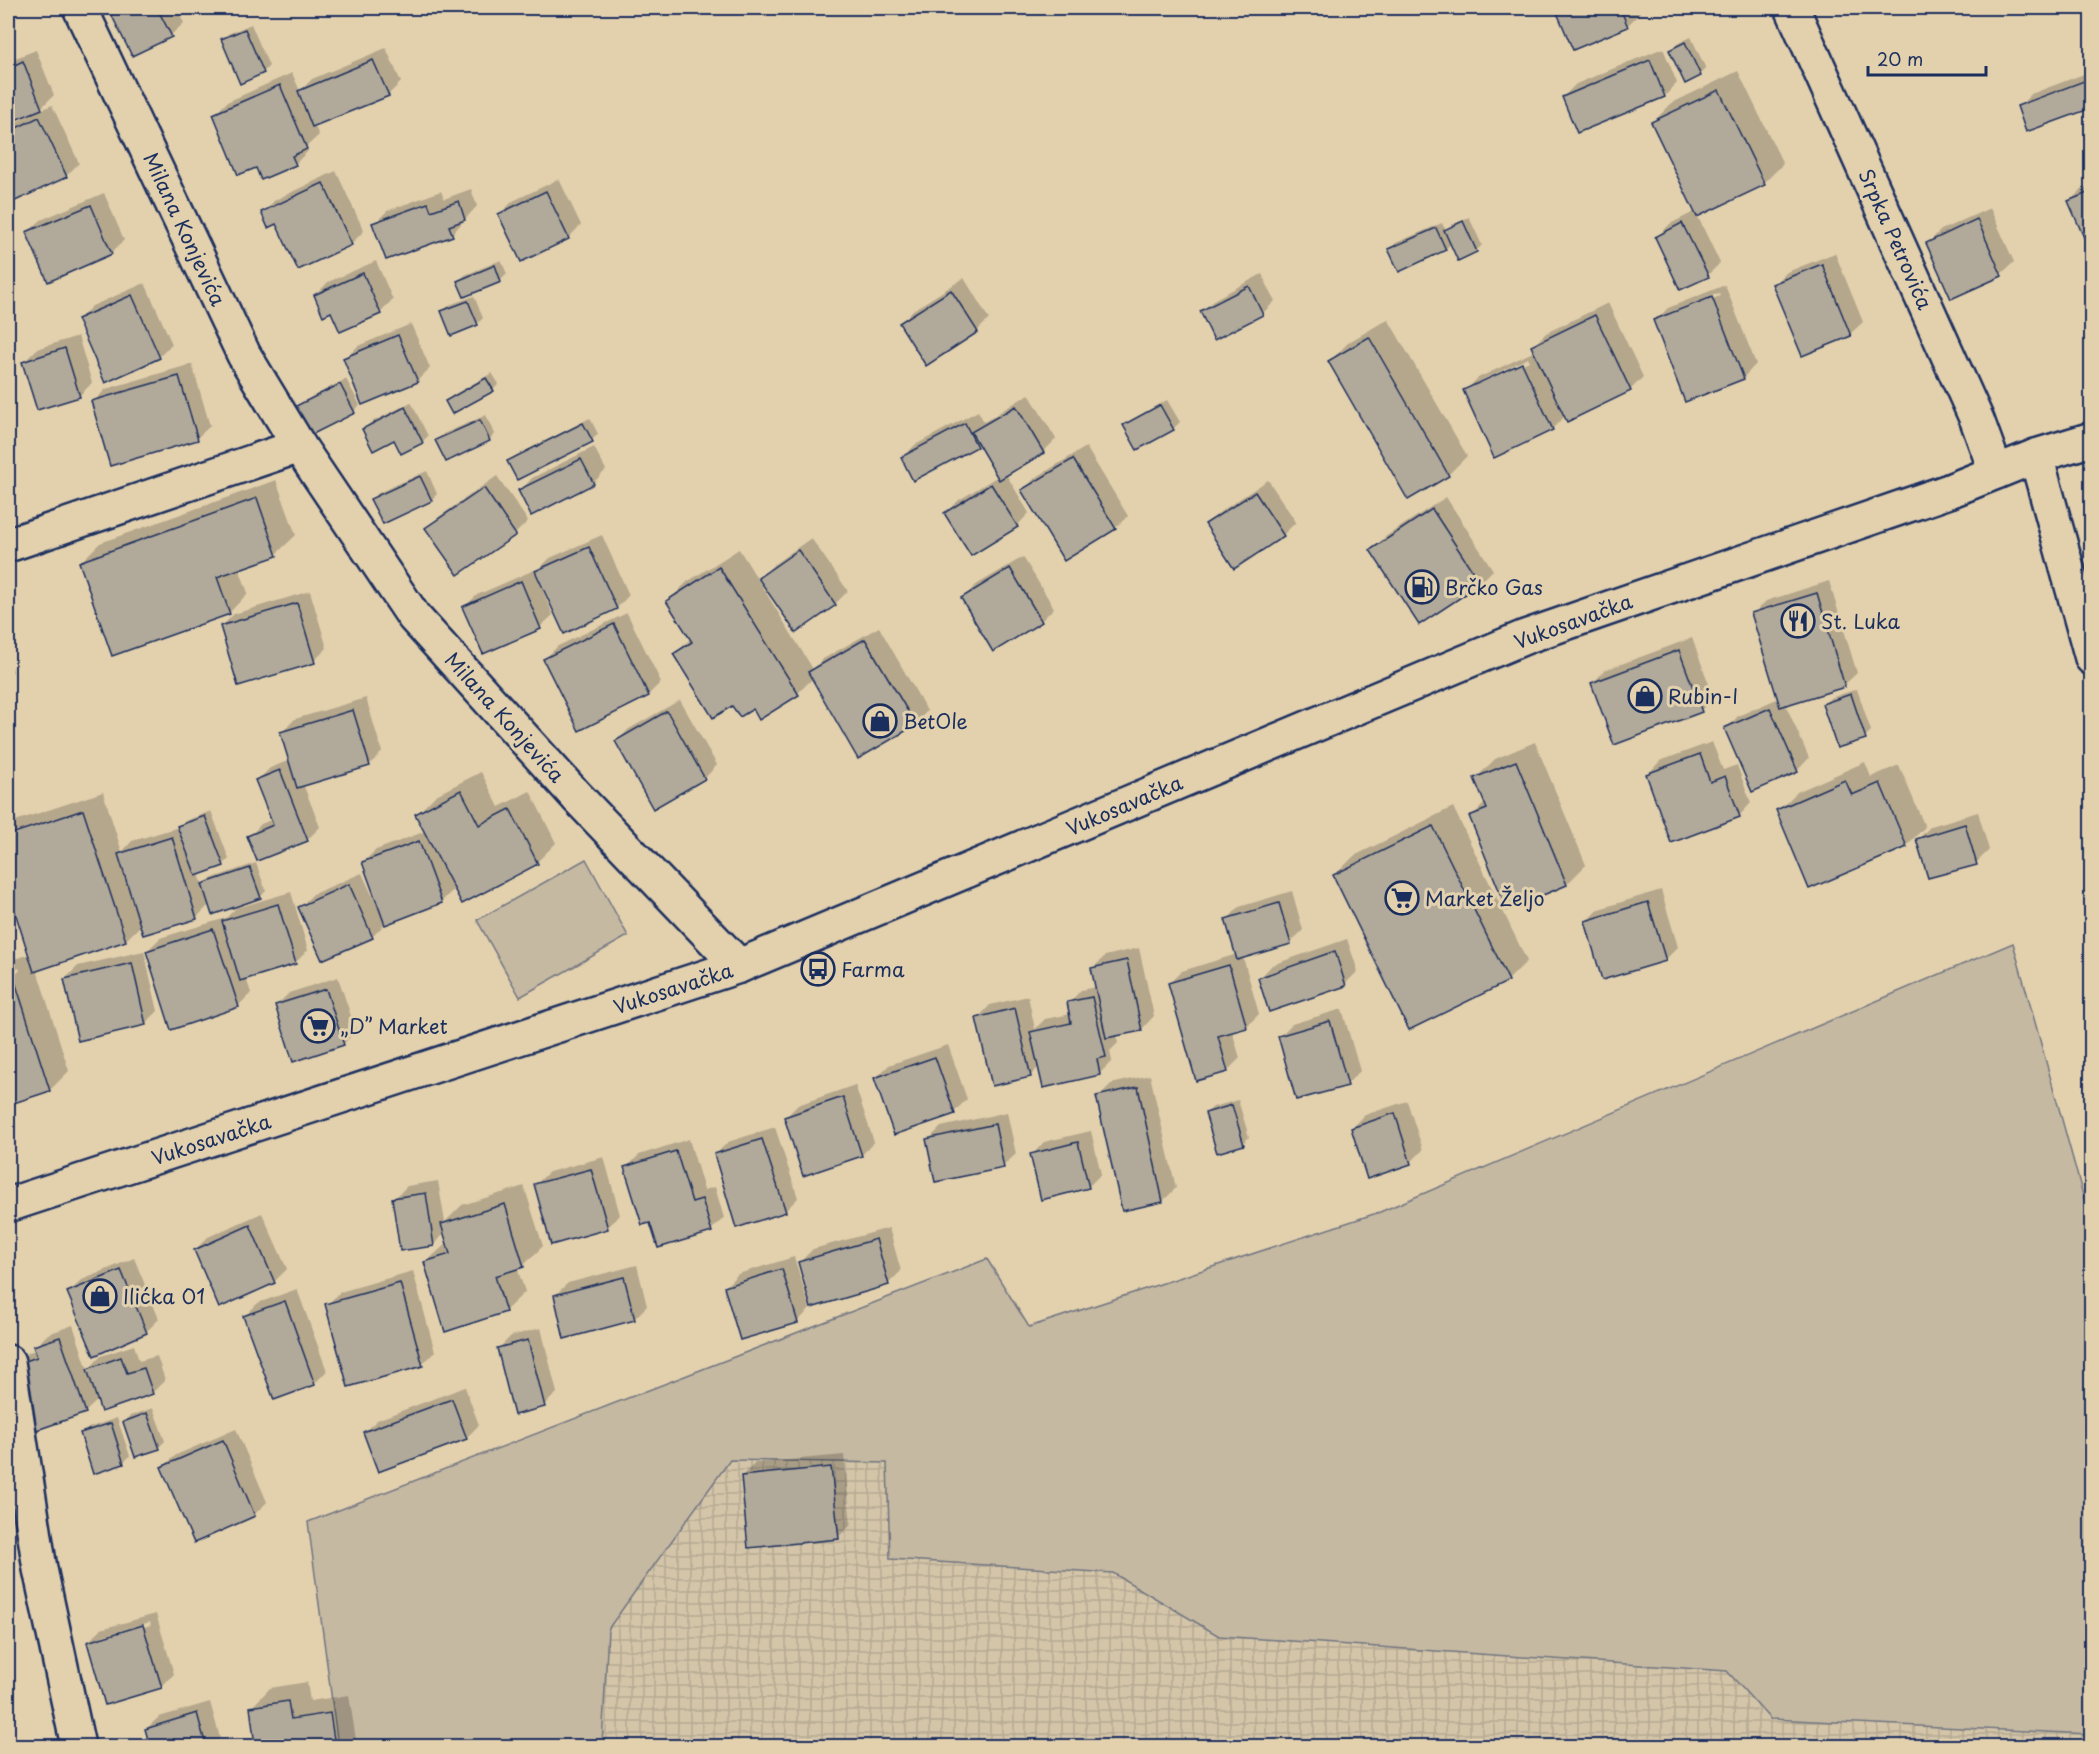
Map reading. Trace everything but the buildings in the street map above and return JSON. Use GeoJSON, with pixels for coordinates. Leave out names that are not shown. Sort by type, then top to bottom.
{"type":"FeatureCollection","features":[{"type":"Feature","properties":{"kind":"street","name":"Milana Konjevića"},"geometry":{"type":"LineString","coordinates":[[80,8],[244,355],[299,446],[414,617],[577,797],[739,966]]}},
{"type":"Feature","properties":{"kind":"street","name":"Srpka Petrovića"},"geometry":{"type":"LineString","coordinates":[[1792,8],[1977,420],[1996,472]]}},
{"type":"Feature","properties":{"kind":"street","name":"Vukosavačka"},"geometry":{"type":"LineString","coordinates":[[8,1205],[739,966],[1525,637],[1949,491],[2036,456],[2091,439]]}},
{"type":"Feature","properties":{"kind":"street"},"geometry":{"type":"LineString","coordinates":[[8,545],[299,446]]}},
{"type":"Feature","properties":{"kind":"street"},"geometry":{"type":"LineString","coordinates":[[2036,456],[2091,658]]}},
{"type":"Feature","properties":{"kind":"street"},"geometry":{"type":"LineString","coordinates":[[8,1362],[39,1569],[78,1746]]}},
{"type":"Feature","properties":{"kind":"shaded area"},"geometry":{"type":"Polygon","coordinates":[[[586,859],[628,936],[520,997],[477,920],[586,859]]]}},
{"type":"Feature","properties":{"kind":"shaded area"},"geometry":{"type":"Polygon","coordinates":[[[2013,943],[2091,1224],[2091,1734],[1770,1719],[1727,1671],[1219,1636],[1113,1573],[890,1559],[887,1463],[730,1460],[608,1629],[602,1746],[338,1746],[308,1522],[987,1259],[1029,1327],[1380,1212],[2013,943]]]}},
{"type":"Feature","properties":{"kind":"shaded area"},"geometry":{"type":"Polygon","coordinates":[[[730,1460],[887,1463],[890,1559],[1113,1573],[1219,1636],[1727,1671],[1770,1719],[2092,1734],[2091,1746],[602,1746],[608,1629],[730,1460]]]}},
{"type":"Feature","properties":{"kind":"place","name":"Brčko Gas"},"geometry":{"type":"Point","coordinates":[1422,587]}},
{"type":"Feature","properties":{"kind":"place","name":"St. Luka"},"geometry":{"type":"Point","coordinates":[1798,621]}},
{"type":"Feature","properties":{"kind":"place","name":"Rubin-I"},"geometry":{"type":"Point","coordinates":[1645,696]}},
{"type":"Feature","properties":{"kind":"place","name":"BetOle"},"geometry":{"type":"Point","coordinates":[880,721]}},
{"type":"Feature","properties":{"kind":"place","name":"Market Željo"},"geometry":{"type":"Point","coordinates":[1402,898]}},
{"type":"Feature","properties":{"kind":"place","name":"Farma"},"geometry":{"type":"Point","coordinates":[818,969]}},
{"type":"Feature","properties":{"kind":"place","name":"„D” Market"},"geometry":{"type":"Point","coordinates":[318,1026]}},
{"type":"Feature","properties":{"kind":"place","name":"Ilićka 01"},"geometry":{"type":"Point","coordinates":[100,1296]}}]}
